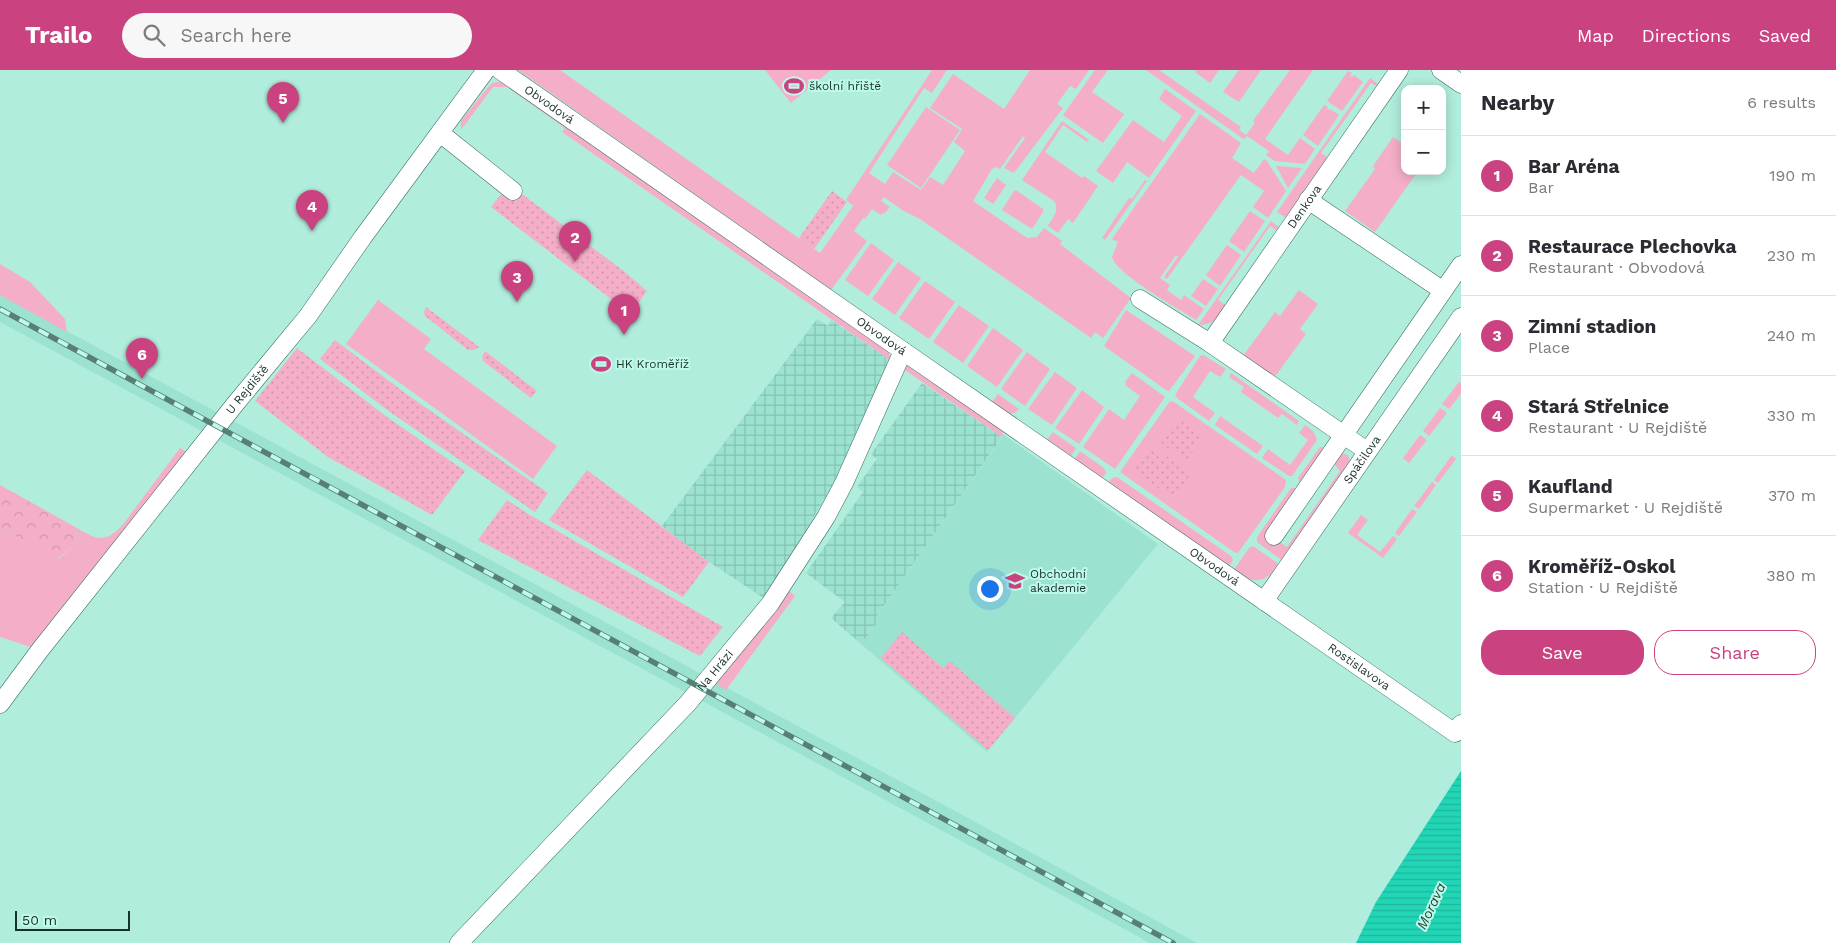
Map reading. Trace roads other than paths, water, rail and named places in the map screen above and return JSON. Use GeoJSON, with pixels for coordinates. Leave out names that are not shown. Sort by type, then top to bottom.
{"type":"FeatureCollection","features":[{"type":"Feature","properties":{"kind":"street","name":"U Rejdiště"},"geometry":{"type":"LineString","coordinates":[[0,704],[40,650],[236,403],[308,316],[486,70]]}},
{"type":"Feature","properties":{"kind":"street","name":"Obvodová"},"geometry":{"type":"LineString","coordinates":[[500,70],[1264,601]]}},
{"type":"Feature","properties":{"kind":"street","name":"Denkova"},"geometry":{"type":"LineString","coordinates":[[1210,343],[1399,70]]}},
{"type":"Feature","properties":{"kind":"street"},"geometry":{"type":"LineString","coordinates":[[1441,70],[1461,84]]}},
{"type":"Feature","properties":{"kind":"street"},"geometry":{"type":"LineString","coordinates":[[440,133],[513,191]]}},
{"type":"Feature","properties":{"kind":"street"},"geometry":{"type":"LineString","coordinates":[[1308,200],[1442,290]]}},
{"type":"Feature","properties":{"kind":"street"},"geometry":{"type":"LineString","coordinates":[[1274,536],[1461,265]]}},
{"type":"Feature","properties":{"kind":"street"},"geometry":{"type":"LineString","coordinates":[[1140,299],[1210,343],[1367,451]]}},
{"type":"Feature","properties":{"kind":"street","name":"Spáčilova"},"geometry":{"type":"LineString","coordinates":[[1264,601],[1461,317]]}},
{"type":"Feature","properties":{"kind":"street","name":"Na Hrázi"},"geometry":{"type":"LineString","coordinates":[[459,943],[688,703],[770,604],[826,517],[844,483],[903,351]]}},
{"type":"Feature","properties":{"kind":"street","name":"Rostislavova"},"geometry":{"type":"LineString","coordinates":[[1264,601],[1458,728]]}},
{"type":"Feature","properties":{"kind":"water","name":"Morava"},"geometry":{"type":"Polygon","coordinates":[[[1461,771],[1461,943],[1356,943],[1376,902],[1461,771]]]}},
{"type":"Feature","properties":{"kind":"railway"},"geometry":{"type":"LineString","coordinates":[[0,309],[1173,943]]}},
{"type":"Feature","properties":{"kind":"place","name":"školní hřiště"},"geometry":{"type":"Point","coordinates":[794,86]}},
{"type":"Feature","properties":{"kind":"place","name":"Kaufland"},"geometry":{"type":"Point","coordinates":[283,123]}},
{"type":"Feature","properties":{"kind":"place","name":"Stará Střelnice"},"geometry":{"type":"Point","coordinates":[312,231]}},
{"type":"Feature","properties":{"kind":"place","name":"Restaurace Plechovka"},"geometry":{"type":"Point","coordinates":[575,262]}},
{"type":"Feature","properties":{"kind":"place","name":"Zimní stadion"},"geometry":{"type":"Point","coordinates":[517,302]}},
{"type":"Feature","properties":{"kind":"place","name":"Bar Aréna"},"geometry":{"type":"Point","coordinates":[624,335]}},
{"type":"Feature","properties":{"kind":"place","name":"HK Kroměříž"},"geometry":{"type":"Point","coordinates":[601,364]}},
{"type":"Feature","properties":{"kind":"place","name":"Kroměříž-Oskol"},"geometry":{"type":"Point","coordinates":[142,379]}},
{"type":"Feature","properties":{"kind":"place","name":"Obchodní akademie"},"geometry":{"type":"Point","coordinates":[1015,581]}}]}
